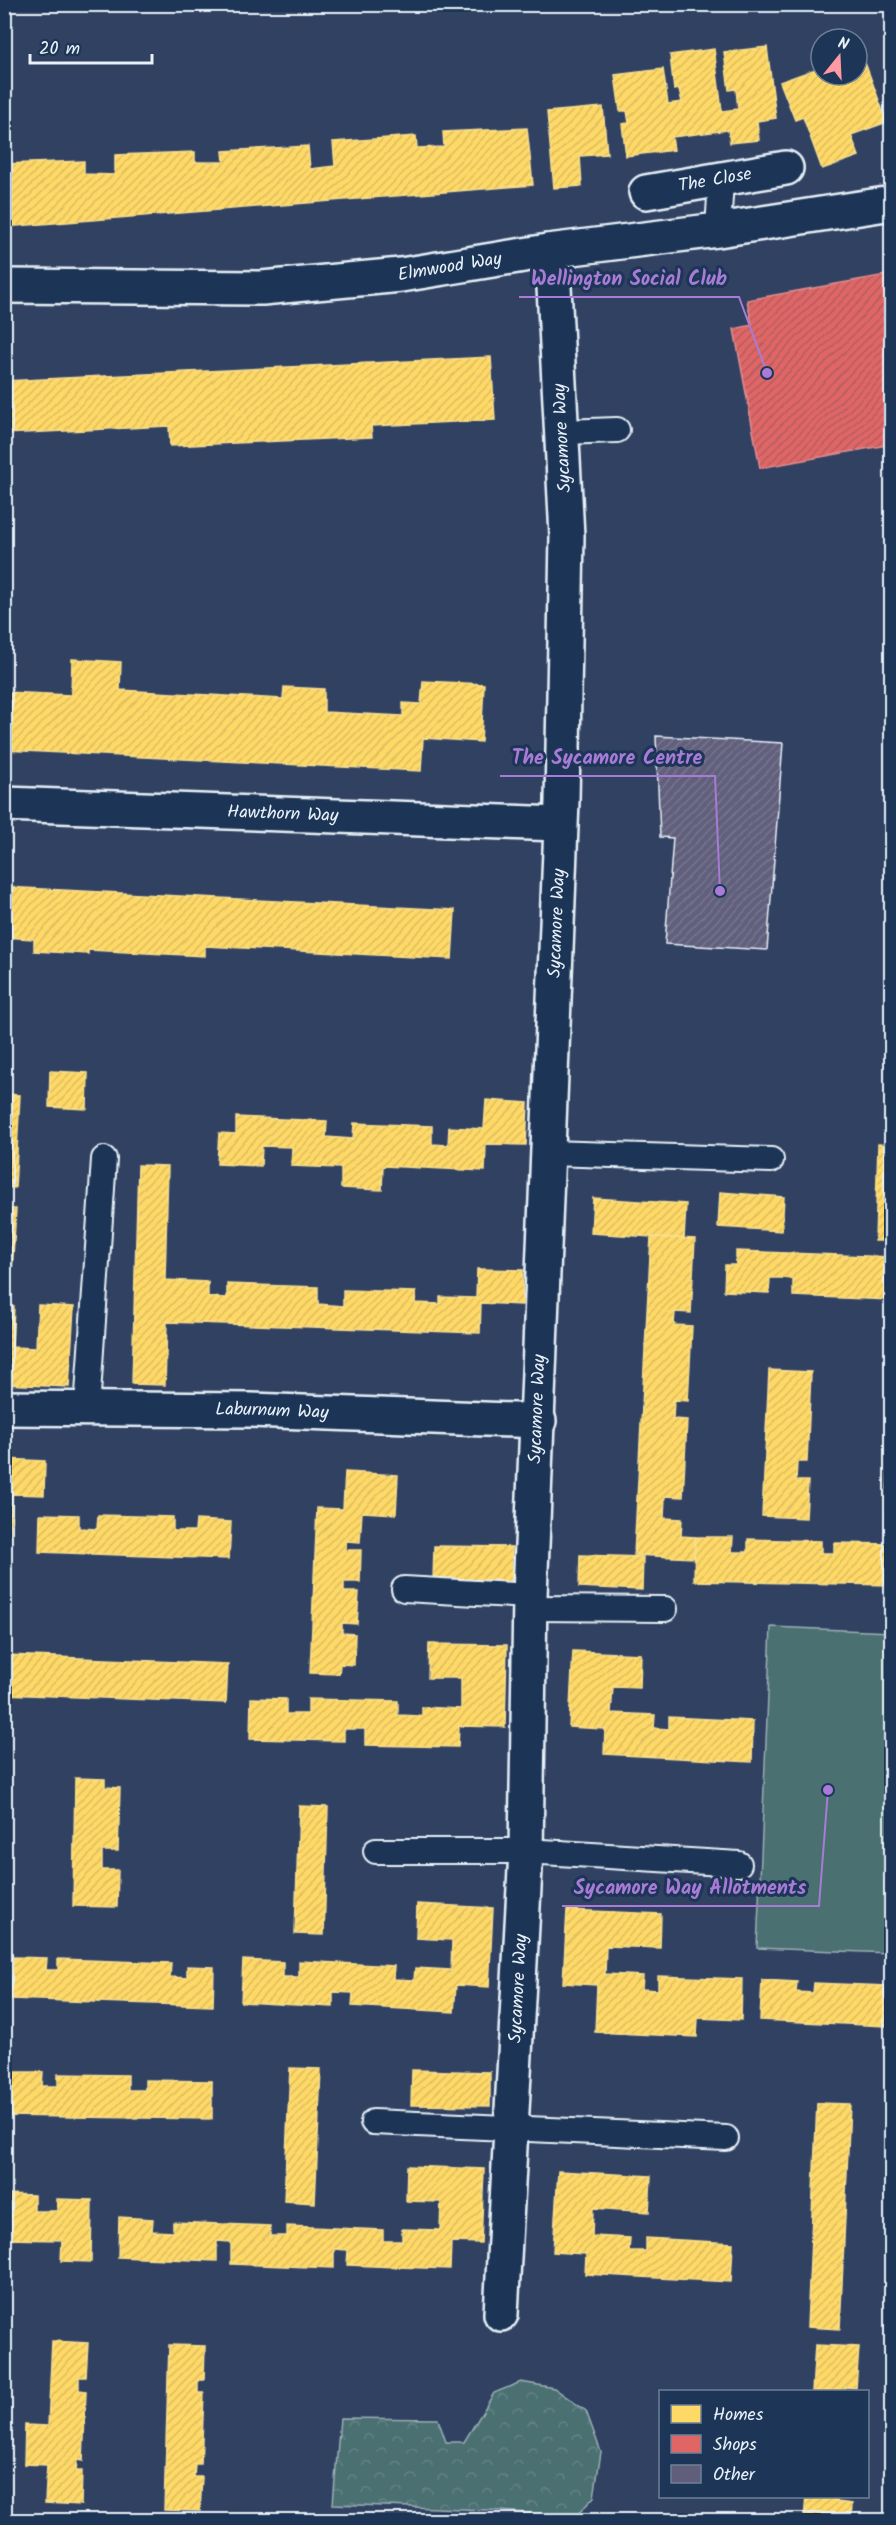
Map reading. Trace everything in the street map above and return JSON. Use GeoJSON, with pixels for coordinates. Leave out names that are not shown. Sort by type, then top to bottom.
{"type":"FeatureCollection","features":[{"type":"Feature","properties":{"kind":"street","name":"The Close"},"geometry":{"type":"LineString","coordinates":[[646,192],[786,168]]}},
{"type":"Feature","properties":{"kind":"street","name":"Elmwood Way"},"geometry":{"type":"LineString","coordinates":[[4,286],[262,288],[401,275],[548,251],[718,230],[891,203]]}},
{"type":"Feature","properties":{"kind":"street","name":"Sycamore Way"},"geometry":{"type":"LineString","coordinates":[[501,2314],[526,1851],[531,1602],[558,943],[567,536],[554,287],[548,251]]}},
{"type":"Feature","properties":{"kind":"street","name":"Hawthorn Way"},"geometry":{"type":"LineString","coordinates":[[4,804],[560,824]]}},
{"type":"Feature","properties":{"kind":"street","name":"Laburnum Way"},"geometry":{"type":"LineString","coordinates":[[4,1408],[251,1410],[539,1421]]}},
{"type":"Feature","properties":{"kind":"lane"},"geometry":{"type":"LineString","coordinates":[[718,230],[721,180]]}},
{"type":"Feature","properties":{"kind":"lane"},"geometry":{"type":"LineString","coordinates":[[563,432],[617,430]]}},
{"type":"Feature","properties":{"kind":"lane"},"geometry":{"type":"LineString","coordinates":[[549,1153],[771,1160]]}},
{"type":"Feature","properties":{"kind":"lane"},"geometry":{"type":"LineString","coordinates":[[87,1409],[104,1159]]}},
{"type":"Feature","properties":{"kind":"lane"},"geometry":{"type":"LineString","coordinates":[[404,1589],[531,1602],[665,1609]]}},
{"type":"Feature","properties":{"kind":"lane"},"geometry":{"type":"LineString","coordinates":[[376,1851],[526,1851],[739,1864]]}},
{"type":"Feature","properties":{"kind":"lane"},"geometry":{"type":"LineString","coordinates":[[373,2122],[726,2138]]}},
{"type":"Feature","properties":{"kind":"green space"},"geometry":{"type":"Polygon","coordinates":[[[771,1627],[891,1632],[891,1953],[757,1948],[771,1627]]]}},
{"type":"Feature","properties":{"kind":"green space"},"geometry":{"type":"Polygon","coordinates":[[[521,2382],[554,2388],[586,2411],[601,2452],[594,2497],[575,2517],[488,2510],[333,2504],[340,2418],[438,2419],[446,2442],[464,2442],[494,2393],[521,2382]]]}},
{"type":"Feature","properties":{"kind":"building: Homes"},"geometry":{"type":"Polygon","coordinates":[[[767,47],[776,118],[757,121],[759,140],[730,143],[728,130],[672,137],[674,150],[626,156],[622,124],[629,123],[627,111],[620,111],[615,75],[663,69],[668,104],[682,102],[679,89],[674,90],[670,55],[714,49],[722,111],[738,109],[736,89],[729,90],[724,52],[767,47]]]}},
{"type":"Feature","properties":{"kind":"building: Homes"},"geometry":{"type":"Polygon","coordinates":[[[809,71],[809,87],[869,87],[869,74],[887,122],[851,135],[859,156],[822,169],[803,117],[795,120],[780,82],[809,71]]]}},
{"type":"Feature","properties":{"kind":"building: Homes"},"geometry":{"type":"Polygon","coordinates":[[[603,107],[607,154],[580,156],[582,186],[554,188],[547,112],[603,107]]]}},
{"type":"Feature","properties":{"kind":"building: Homes"},"geometry":{"type":"Polygon","coordinates":[[[527,128],[533,185],[4,227],[4,164],[84,161],[84,174],[115,175],[115,155],[195,152],[195,162],[224,162],[223,151],[308,146],[310,169],[335,166],[333,142],[416,136],[417,148],[444,147],[443,132],[527,128]]]}},
{"type":"Feature","properties":{"kind":"building: Homes"},"geometry":{"type":"Polygon","coordinates":[[[491,357],[495,420],[371,426],[372,437],[170,446],[169,426],[4,434],[4,381],[491,357]]]}},
{"type":"Feature","properties":{"kind":"building: Homes"},"geometry":{"type":"Polygon","coordinates":[[[72,659],[121,662],[120,690],[283,699],[284,687],[324,689],[324,712],[403,716],[403,703],[421,704],[423,681],[484,684],[481,742],[423,738],[421,771],[4,750],[4,692],[71,695],[72,659]]]}},
{"type":"Feature","properties":{"kind":"building: Homes"},"geometry":{"type":"Polygon","coordinates":[[[4,887],[455,910],[452,959],[205,946],[205,956],[88,950],[88,954],[34,951],[34,939],[4,937],[4,887]]]}},
{"type":"Feature","properties":{"kind":"building: Homes"},"geometry":{"type":"Polygon","coordinates":[[[50,1071],[88,1073],[87,1109],[49,1107],[50,1071]]]}},
{"type":"Feature","properties":{"kind":"building: Homes"},"geometry":{"type":"Polygon","coordinates":[[[4,1094],[20,1095],[15,1188],[4,1187],[4,1094]]]}},
{"type":"Feature","properties":{"kind":"building: Homes"},"geometry":{"type":"Polygon","coordinates":[[[486,1100],[528,1103],[526,1145],[486,1144],[485,1171],[383,1166],[382,1190],[341,1188],[341,1168],[291,1166],[292,1147],[262,1146],[261,1166],[217,1164],[219,1133],[236,1134],[236,1117],[327,1121],[326,1137],[353,1139],[354,1123],[432,1126],[432,1144],[448,1145],[449,1127],[484,1129],[486,1100]]]}},
{"type":"Feature","properties":{"kind":"building: Homes"},"geometry":{"type":"Polygon","coordinates":[[[878,1144],[892,1145],[892,1241],[875,1241],[878,1144]]]}},
{"type":"Feature","properties":{"kind":"building: Homes"},"geometry":{"type":"Polygon","coordinates":[[[138,1165],[168,1166],[165,1280],[208,1282],[208,1297],[227,1298],[227,1284],[318,1287],[318,1304],[343,1306],[343,1290],[416,1292],[415,1303],[440,1304],[440,1297],[476,1298],[477,1269],[523,1270],[522,1305],[481,1303],[480,1333],[167,1322],[165,1385],[132,1384],[138,1165]]]}},
{"type":"Feature","properties":{"kind":"building: Homes"},"geometry":{"type":"Polygon","coordinates":[[[720,1192],[784,1197],[782,1231],[718,1227],[720,1192]]]}},
{"type":"Feature","properties":{"kind":"building: Homes"},"geometry":{"type":"Polygon","coordinates":[[[593,1198],[686,1204],[684,1239],[591,1233],[593,1198]]]}},
{"type":"Feature","properties":{"kind":"building: Homes"},"geometry":{"type":"Polygon","coordinates":[[[4,1209],[16,1209],[11,1287],[4,1286],[4,1209]]]}},
{"type":"Feature","properties":{"kind":"building: Homes"},"geometry":{"type":"Polygon","coordinates":[[[651,1237],[695,1239],[691,1313],[675,1312],[674,1325],[692,1326],[688,1401],[674,1400],[673,1419],[687,1420],[683,1497],[665,1496],[664,1518],[682,1519],[681,1536],[695,1537],[694,1558],[634,1555],[651,1237]]]}},
{"type":"Feature","properties":{"kind":"building: Homes"},"geometry":{"type":"Polygon","coordinates":[[[736,1251],[892,1257],[892,1300],[793,1296],[793,1279],[782,1278],[770,1278],[769,1293],[724,1291],[725,1265],[736,1265],[736,1251]]]}},
{"type":"Feature","properties":{"kind":"building: Homes"},"geometry":{"type":"Polygon","coordinates":[[[38,1305],[74,1307],[69,1387],[4,1384],[4,1306],[14,1307],[12,1347],[36,1348],[38,1305]]]}},
{"type":"Feature","properties":{"kind":"building: Homes"},"geometry":{"type":"Polygon","coordinates":[[[769,1370],[811,1372],[807,1462],[797,1462],[796,1481],[808,1481],[806,1518],[762,1516],[769,1370]]]}},
{"type":"Feature","properties":{"kind":"building: Homes"},"geometry":{"type":"Polygon","coordinates":[[[892,1393],[892,1519],[886,1518],[892,1393]]]}},
{"type":"Feature","properties":{"kind":"building: Homes"},"geometry":{"type":"Polygon","coordinates":[[[4,1459],[45,1461],[44,1495],[12,1494],[6,1655],[228,1664],[226,1703],[4,1694],[4,1459]]]}},
{"type":"Feature","properties":{"kind":"building: Homes"},"geometry":{"type":"Polygon","coordinates":[[[345,1472],[398,1475],[396,1514],[362,1512],[360,1542],[346,1541],[346,1550],[361,1550],[360,1582],[344,1582],[344,1592],[359,1592],[357,1624],[342,1623],[342,1633],[355,1634],[354,1665],[340,1664],[339,1674],[310,1673],[317,1508],[343,1509],[345,1472]]]}},
{"type":"Feature","properties":{"kind":"building: Homes"},"geometry":{"type":"Polygon","coordinates":[[[40,1514],[79,1515],[79,1528],[97,1529],[98,1515],[173,1517],[173,1531],[195,1531],[196,1520],[231,1522],[229,1559],[39,1552],[40,1514]]]}},
{"type":"Feature","properties":{"kind":"building: Homes"},"geometry":{"type":"Polygon","coordinates":[[[695,1537],[733,1537],[732,1552],[748,1552],[748,1539],[821,1541],[821,1553],[834,1553],[834,1543],[892,1544],[892,1585],[694,1581],[695,1537]]]}},
{"type":"Feature","properties":{"kind":"building: Homes"},"geometry":{"type":"Polygon","coordinates":[[[434,1546],[512,1547],[511,1583],[433,1581],[434,1546]]]}},
{"type":"Feature","properties":{"kind":"building: Homes"},"geometry":{"type":"Polygon","coordinates":[[[580,1555],[643,1557],[642,1590],[579,1587],[580,1555]]]}},
{"type":"Feature","properties":{"kind":"building: Homes"},"geometry":{"type":"Polygon","coordinates":[[[429,1644],[507,1645],[505,1727],[459,1726],[458,1747],[365,1745],[365,1729],[344,1729],[344,1741],[250,1739],[251,1698],[286,1699],[286,1714],[308,1714],[308,1699],[398,1701],[398,1715],[422,1716],[422,1707],[461,1709],[461,1678],[428,1678],[429,1644]]]}},
{"type":"Feature","properties":{"kind":"building: Homes"},"geometry":{"type":"Polygon","coordinates":[[[573,1651],[641,1654],[640,1688],[613,1687],[611,1713],[655,1715],[654,1728],[669,1729],[669,1717],[753,1721],[752,1762],[604,1754],[605,1729],[569,1727],[573,1651]]]}},
{"type":"Feature","properties":{"kind":"building: Homes"},"geometry":{"type":"Polygon","coordinates":[[[75,1778],[105,1779],[105,1787],[120,1788],[118,1851],[102,1851],[102,1870],[118,1870],[117,1907],[73,1906],[75,1778]]]}},
{"type":"Feature","properties":{"kind":"building: Homes"},"geometry":{"type":"Polygon","coordinates":[[[299,1806],[328,1807],[324,1935],[295,1934],[299,1806]]]}},
{"type":"Feature","properties":{"kind":"building: Homes"},"geometry":{"type":"Polygon","coordinates":[[[417,1904],[493,1908],[489,1987],[456,1985],[454,2012],[352,2006],[353,1993],[333,1992],[333,2007],[241,2002],[243,1960],[283,1962],[283,1977],[299,1977],[299,1961],[394,1966],[393,1979],[414,1980],[415,1968],[451,1970],[452,1940],[416,1938],[417,1904]]]}},
{"type":"Feature","properties":{"kind":"building: Homes"},"geometry":{"type":"Polygon","coordinates":[[[567,1910],[661,1914],[660,1948],[606,1946],[605,1974],[643,1976],[642,1989],[658,1990],[658,1976],[742,1979],[741,2020],[698,2018],[697,2037],[595,2032],[597,1985],[563,1983],[567,1910]]]}},
{"type":"Feature","properties":{"kind":"building: Homes"},"geometry":{"type":"Polygon","coordinates":[[[13,1957],[47,1958],[46,1970],[58,1970],[58,1959],[171,1963],[170,1977],[187,1978],[187,1966],[214,1967],[213,2006],[11,1999],[13,1957]]]}},
{"type":"Feature","properties":{"kind":"building: Homes"},"geometry":{"type":"Polygon","coordinates":[[[762,1980],[797,1982],[796,1992],[813,1993],[814,1983],[888,1986],[887,2026],[760,2020],[762,1980]]]}},
{"type":"Feature","properties":{"kind":"building: Homes"},"geometry":{"type":"Polygon","coordinates":[[[290,2068],[321,2069],[315,2203],[284,2201],[290,2068]]]}},
{"type":"Feature","properties":{"kind":"building: Homes"},"geometry":{"type":"Polygon","coordinates":[[[412,2070],[490,2072],[490,2106],[411,2105],[412,2070]]]}},
{"type":"Feature","properties":{"kind":"building: Homes"},"geometry":{"type":"Polygon","coordinates":[[[4,2072],[43,2072],[42,2086],[58,2086],[58,2074],[128,2075],[128,2090],[145,2090],[145,2080],[212,2081],[212,2119],[4,2116],[4,2072]]]}},
{"type":"Feature","properties":{"kind":"building: Homes"},"geometry":{"type":"Polygon","coordinates":[[[817,2103],[850,2104],[840,2329],[807,2327],[817,2103]]]}},
{"type":"Feature","properties":{"kind":"building: Homes"},"geometry":{"type":"Polygon","coordinates":[[[407,2166],[484,2169],[481,2243],[451,2242],[450,2269],[347,2265],[348,2250],[334,2249],[334,2268],[231,2264],[231,2242],[217,2241],[217,2261],[118,2257],[119,2217],[153,2219],[152,2231],[173,2232],[173,2222],[270,2226],[270,2236],[287,2236],[287,2226],[383,2230],[383,2241],[402,2241],[402,2229],[440,2230],[441,2202],[406,2201],[407,2166]]]}},
{"type":"Feature","properties":{"kind":"building: Homes"},"geometry":{"type":"Polygon","coordinates":[[[558,2171],[651,2176],[649,2212],[593,2208],[592,2236],[630,2238],[629,2251],[646,2251],[646,2238],[733,2243],[731,2282],[585,2274],[586,2254],[553,2252],[558,2171]]]}},
{"type":"Feature","properties":{"kind":"building: Homes"},"geometry":{"type":"Polygon","coordinates":[[[4,2194],[34,2195],[34,2211],[57,2211],[57,2199],[92,2200],[91,2262],[61,2261],[62,2240],[4,2239],[4,2194]]]}},
{"type":"Feature","properties":{"kind":"building: Homes"},"geometry":{"type":"Polygon","coordinates":[[[52,2341],[88,2343],[86,2377],[79,2377],[79,2390],[86,2391],[83,2461],[77,2460],[76,2471],[82,2471],[81,2505],[45,2503],[47,2465],[24,2464],[25,2425],[48,2426],[52,2341]]]}},
{"type":"Feature","properties":{"kind":"building: Homes"},"geometry":{"type":"Polygon","coordinates":[[[169,2345],[205,2346],[204,2380],[198,2380],[198,2393],[204,2393],[201,2464],[195,2464],[194,2477],[202,2477],[200,2511],[164,2510],[169,2345]]]}},
{"type":"Feature","properties":{"kind":"building: Homes"},"geometry":{"type":"Polygon","coordinates":[[[815,2345],[859,2347],[856,2388],[812,2390],[815,2345]]]}},
{"type":"Feature","properties":{"kind":"building: Homes"},"geometry":{"type":"Polygon","coordinates":[[[806,2498],[837,2498],[837,2502],[852,2504],[851,2520],[804,2520],[806,2498]]]}},
{"type":"Feature","properties":{"kind":"building: Shops"},"geometry":{"type":"Polygon","coordinates":[[[892,274],[892,444],[760,468],[734,329],[752,325],[747,300],[892,274]]]}},
{"type":"Feature","properties":{"kind":"building: Other"},"geometry":{"type":"Polygon","coordinates":[[[656,736],[783,743],[767,950],[665,944],[673,838],[660,837],[656,736]]]}},
{"type":"Feature","properties":{"kind":"place","name":"Wellington Social Club"},"geometry":{"type":"Point","coordinates":[767,373]}},
{"type":"Feature","properties":{"kind":"place","name":"The Sycamore Centre"},"geometry":{"type":"Point","coordinates":[720,891]}},
{"type":"Feature","properties":{"kind":"place","name":"Sycamore Way Allotments"},"geometry":{"type":"Point","coordinates":[828,1790]}}]}
